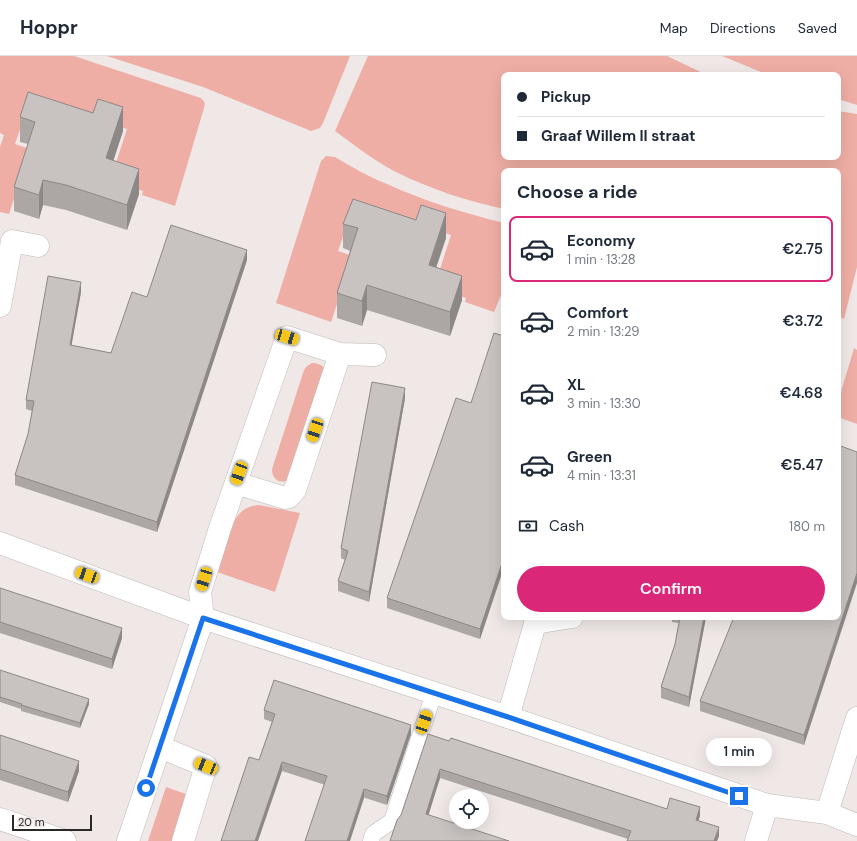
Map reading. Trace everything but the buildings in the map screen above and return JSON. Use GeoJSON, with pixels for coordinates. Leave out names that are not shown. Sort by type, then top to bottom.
{"type":"FeatureCollection","features":[{"type":"Feature","properties":{"kind":"street"},"geometry":{"type":"LineString","coordinates":[[0,306],[6,240],[38,246]]}},
{"type":"Feature","properties":{"kind":"street"},"geometry":{"type":"LineString","coordinates":[[128,841],[203,618],[200,592],[220,528],[287,337],[340,354],[375,355]]}},
{"type":"Feature","properties":{"kind":"street"},"geometry":{"type":"LineString","coordinates":[[236,483],[285,498],[289,497],[295,490],[340,354]]}},
{"type":"Feature","properties":{"kind":"street"},"geometry":{"type":"LineString","coordinates":[[0,543],[203,618],[508,717],[767,805],[827,813],[857,824]]}},
{"type":"Feature","properties":{"kind":"street"},"geometry":{"type":"LineString","coordinates":[[508,717],[536,620]]}},
{"type":"Feature","properties":{"kind":"street"},"geometry":{"type":"LineString","coordinates":[[827,813],[853,744],[857,718]]}},
{"type":"Feature","properties":{"kind":"street"},"geometry":{"type":"LineString","coordinates":[[160,748],[206,766],[183,841]]}},
{"type":"Feature","properties":{"kind":"street"},"geometry":{"type":"LineString","coordinates":[[756,841],[767,805]]}},
{"type":"Feature","properties":{"kind":"street"},"geometry":{"type":"LineString","coordinates":[[0,819],[65,841]]}},
{"type":"Feature","properties":{"kind":"lane"},"geometry":{"type":"LineString","coordinates":[[371,841],[373,834],[392,821],[434,694]]}},
{"type":"Feature","properties":{"kind":"shaded area"},"geometry":{"type":"Polygon","coordinates":[[[0,56],[74,56],[201,98],[205,103],[204,108],[175,206],[142,195],[143,191],[110,181],[127,129],[95,118],[26,112],[15,144],[30,149],[9,214],[0,212],[0,147],[4,135],[0,133],[0,56]]]}},
{"type":"Feature","properties":{"kind":"shaded area"},"geometry":{"type":"Polygon","coordinates":[[[107,56],[350,56],[323,123],[320,128],[311,131],[203,87],[107,56]]]}},
{"type":"Feature","properties":{"kind":"shaded area"},"geometry":{"type":"Polygon","coordinates":[[[368,56],[667,56],[701,72],[501,72],[501,160],[841,160],[841,111],[857,114],[857,267],[844,319],[841,318],[841,168],[501,168],[501,208],[435,189],[396,172],[372,158],[335,131],[368,56]]]}},
{"type":"Feature","properties":{"kind":"shaded area"},"geometry":{"type":"Polygon","coordinates":[[[722,56],[857,56],[857,105],[841,100],[841,72],[761,72],[722,56]]]}},
{"type":"Feature","properties":{"kind":"shaded area"},"geometry":{"type":"Polygon","coordinates":[[[326,156],[335,157],[374,178],[415,196],[459,211],[501,222],[501,295],[494,312],[465,302],[466,298],[434,288],[451,235],[442,232],[346,228],[338,251],[353,256],[331,322],[276,303],[321,161],[326,156]]]}},
{"type":"Feature","properties":{"kind":"shaded area"},"geometry":{"type":"Polygon","coordinates":[[[854,348],[857,350],[857,424],[841,418],[841,392],[854,348]]]}},
{"type":"Feature","properties":{"kind":"shaded area"},"geometry":{"type":"Polygon","coordinates":[[[312,363],[320,365],[326,370],[289,480],[283,482],[277,480],[273,476],[272,469],[304,370],[312,363]]]}},
{"type":"Feature","properties":{"kind":"shaded area"},"geometry":{"type":"Polygon","coordinates":[[[259,505],[300,513],[275,592],[217,572],[235,519],[247,508],[259,505]]]}},
{"type":"Feature","properties":{"kind":"shaded area"},"geometry":{"type":"Polygon","coordinates":[[[166,787],[197,798],[183,841],[148,841],[166,787]]]}},
{"type":"Feature","properties":{"kind":"route"},"geometry":{"type":"LineString","coordinates":[[146,788],[203,618],[508,717],[739,796]]}}]}
